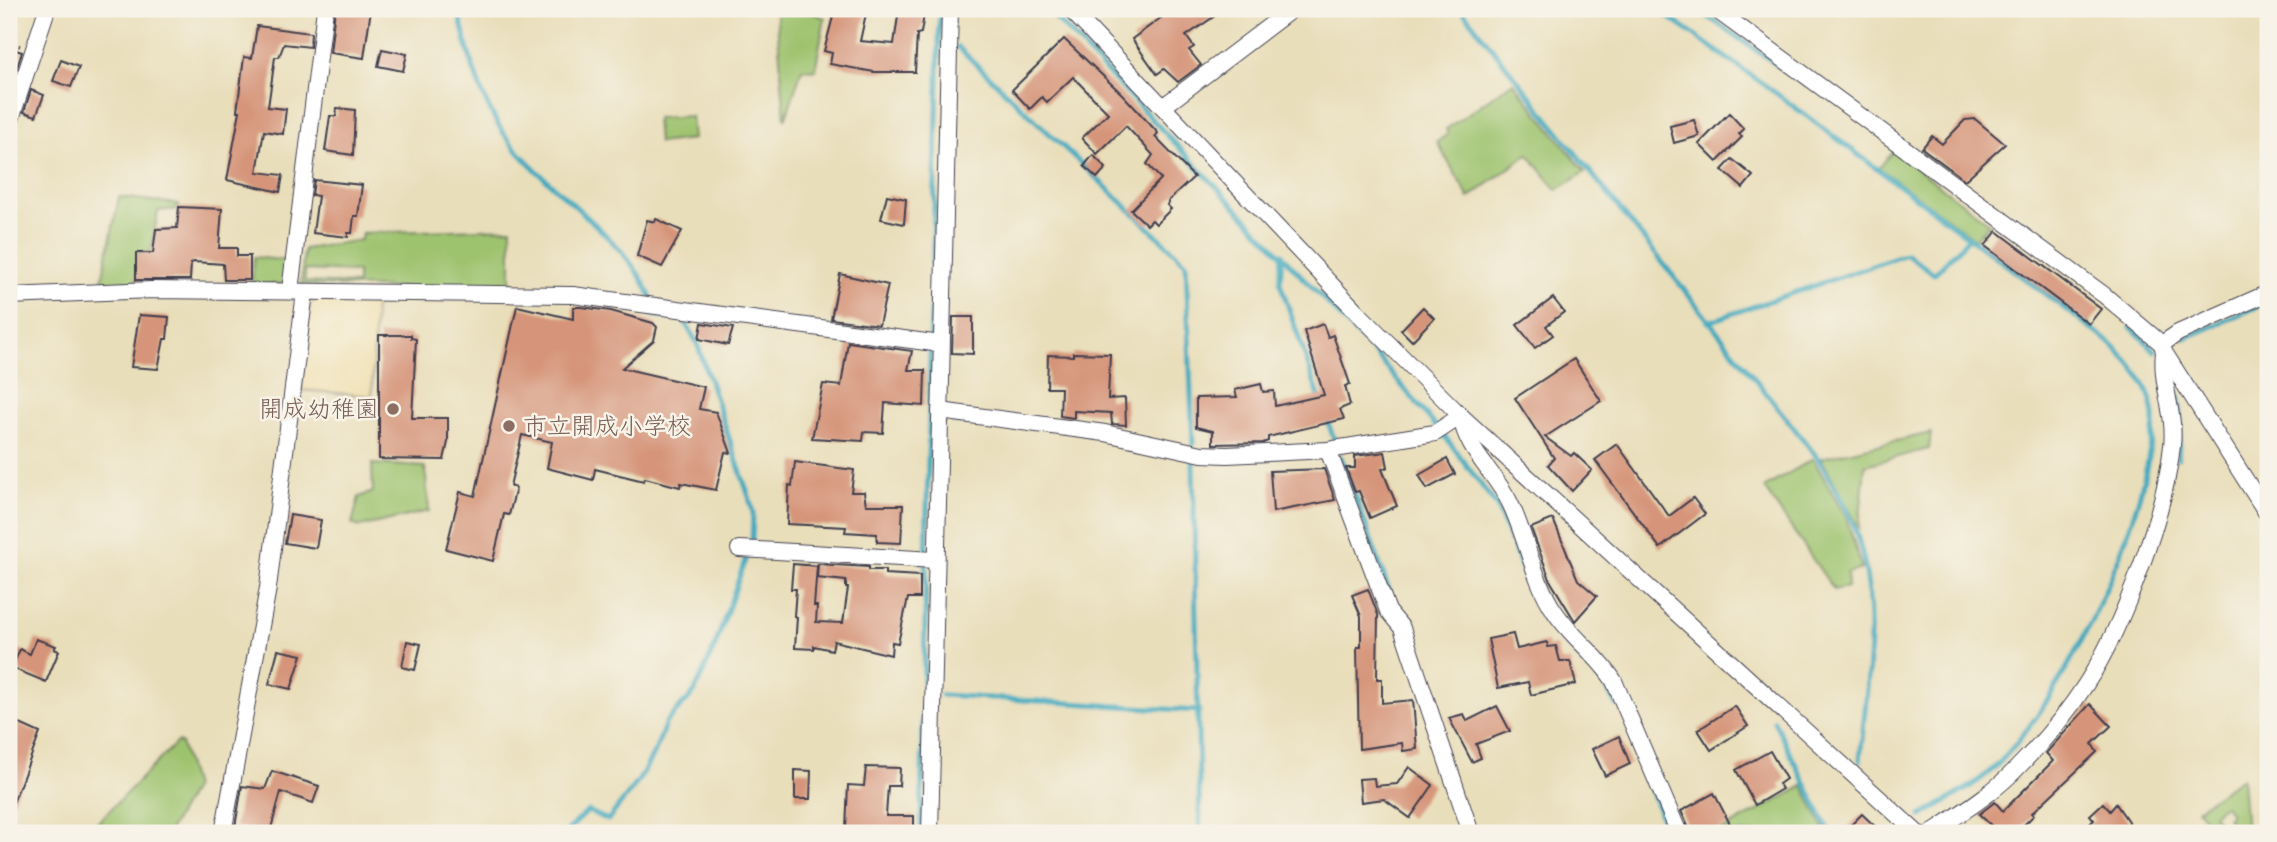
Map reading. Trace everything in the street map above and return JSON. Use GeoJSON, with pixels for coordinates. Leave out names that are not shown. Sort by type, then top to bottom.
{"type":"FeatureCollection","features":[{"type":"Feature","properties":{"kind":"street"},"geometry":{"type":"LineString","coordinates":[[9,125],[47,9]]}},
{"type":"Feature","properties":{"kind":"street"},"geometry":{"type":"LineString","coordinates":[[223,833],[268,588],[325,9]]}},
{"type":"Feature","properties":{"kind":"street"},"geometry":{"type":"LineString","coordinates":[[930,833],[929,560],[940,411],[934,343],[950,9]]}},
{"type":"Feature","properties":{"kind":"street"},"geometry":{"type":"LineString","coordinates":[[1070,9],[1359,314],[1461,416],[1917,833]]}},
{"type":"Feature","properties":{"kind":"street"},"geometry":{"type":"LineString","coordinates":[[1164,106],[1292,9]]}},
{"type":"Feature","properties":{"kind":"street"},"geometry":{"type":"LineString","coordinates":[[1715,9],[2104,295],[2163,348],[2268,515]]}},
{"type":"Feature","properties":{"kind":"street"},"geometry":{"type":"LineString","coordinates":[[9,296],[127,290],[573,295],[934,343]]}},
{"type":"Feature","properties":{"kind":"street"},"geometry":{"type":"LineString","coordinates":[[1931,833],[2003,782],[2020,766],[2086,683],[2113,630],[2148,540],[2168,474],[2172,411],[2161,372],[2163,348],[2178,333],[2268,293]]}},
{"type":"Feature","properties":{"kind":"street"},"geometry":{"type":"LineString","coordinates":[[940,411],[1105,433],[1202,454],[1328,450],[1440,430],[1461,416]]}},
{"type":"Feature","properties":{"kind":"street"},"geometry":{"type":"LineString","coordinates":[[1461,416],[1464,435],[1510,502],[1548,600],[1565,625],[1614,681],[1679,833]]}},
{"type":"Feature","properties":{"kind":"street"},"geometry":{"type":"LineString","coordinates":[[1328,450],[1388,611],[1398,623],[1471,833]]}},
{"type":"Feature","properties":{"kind":"street"},"geometry":{"type":"LineString","coordinates":[[745,549],[929,560]]}},
{"type":"Feature","properties":{"kind":"green space"},"geometry":{"type":"Polygon","coordinates":[[[776,9],[802,9],[825,18],[815,70],[802,69],[785,120],[776,9]]]}},
{"type":"Feature","properties":{"kind":"green space"},"geometry":{"type":"Polygon","coordinates":[[[1513,82],[1585,172],[1557,190],[1528,154],[1469,198],[1437,142],[1448,134],[1446,129],[1513,82]]]}},
{"type":"Feature","properties":{"kind":"green space"},"geometry":{"type":"Polygon","coordinates":[[[691,116],[693,139],[658,143],[656,118],[691,116]]]}},
{"type":"Feature","properties":{"kind":"green space"},"geometry":{"type":"Polygon","coordinates":[[[1893,151],[1989,223],[1975,239],[1879,168],[1893,151]]]}},
{"type":"Feature","properties":{"kind":"green space"},"geometry":{"type":"Polygon","coordinates":[[[119,197],[179,204],[177,209],[158,211],[151,252],[138,252],[136,284],[101,285],[119,197]]]}},
{"type":"Feature","properties":{"kind":"green space"},"geometry":{"type":"Polygon","coordinates":[[[511,228],[511,291],[301,285],[304,249],[361,240],[362,233],[511,228]],[[305,270],[305,282],[357,284],[357,272],[305,270]]]}},
{"type":"Feature","properties":{"kind":"green space"},"geometry":{"type":"Polygon","coordinates":[[[254,257],[290,261],[285,284],[252,284],[254,257]]]}},
{"type":"Feature","properties":{"kind":"green space"},"geometry":{"type":"Polygon","coordinates":[[[1931,433],[1929,449],[1865,465],[1859,528],[1821,458],[1931,433]]]}},
{"type":"Feature","properties":{"kind":"green space"},"geometry":{"type":"Polygon","coordinates":[[[1813,459],[1846,517],[1862,569],[1847,573],[1848,587],[1834,590],[1764,488],[1813,459]]]}},
{"type":"Feature","properties":{"kind":"green space"},"geometry":{"type":"Polygon","coordinates":[[[372,464],[425,467],[429,511],[360,527],[352,524],[359,497],[373,492],[372,464]]]}},
{"type":"Feature","properties":{"kind":"green space"},"geometry":{"type":"Polygon","coordinates":[[[177,742],[181,743],[194,787],[168,833],[87,833],[177,742]]]}},
{"type":"Feature","properties":{"kind":"green space"},"geometry":{"type":"Polygon","coordinates":[[[2242,778],[2246,833],[2240,833],[2227,818],[2231,814],[2224,805],[2213,814],[2218,821],[2211,827],[2197,809],[2242,778]]]}},
{"type":"Feature","properties":{"kind":"green space"},"geometry":{"type":"Polygon","coordinates":[[[1803,786],[1826,833],[1718,833],[1803,786]]]}},
{"type":"Feature","properties":{"kind":"sand"},"geometry":{"type":"Polygon","coordinates":[[[317,297],[375,302],[372,396],[301,390],[310,304],[317,297]]]}},
{"type":"Feature","properties":{"kind":"building"},"geometry":{"type":"Polygon","coordinates":[[[335,9],[371,9],[364,58],[330,53],[335,9]]]}},
{"type":"Feature","properties":{"kind":"building"},"geometry":{"type":"Polygon","coordinates":[[[835,9],[867,9],[860,41],[894,44],[899,9],[925,9],[921,33],[917,34],[915,72],[874,72],[830,64],[832,53],[824,51],[835,9]]]}},
{"type":"Feature","properties":{"kind":"building"},"geometry":{"type":"Polygon","coordinates":[[[1173,9],[1225,9],[1186,36],[1194,47],[1189,50],[1201,65],[1178,82],[1164,69],[1157,74],[1132,39],[1173,9]]]}},
{"type":"Feature","properties":{"kind":"building"},"geometry":{"type":"Polygon","coordinates":[[[257,26],[311,33],[310,47],[284,44],[279,57],[275,57],[268,107],[286,109],[283,134],[264,131],[257,172],[283,175],[280,192],[227,180],[240,111],[237,111],[244,57],[252,58],[257,26]]]}},
{"type":"Feature","properties":{"kind":"building"},"geometry":{"type":"Polygon","coordinates":[[[1064,39],[1123,95],[1158,133],[1155,137],[1194,177],[1169,200],[1167,205],[1171,209],[1156,224],[1152,220],[1147,225],[1131,210],[1161,179],[1147,164],[1153,155],[1126,126],[1097,154],[1082,138],[1108,113],[1073,77],[1047,102],[1042,97],[1030,109],[1012,90],[1064,39]]]}},
{"type":"Feature","properties":{"kind":"building"},"geometry":{"type":"Polygon","coordinates":[[[9,48],[22,52],[9,92],[9,48]]]}},
{"type":"Feature","properties":{"kind":"building"},"geometry":{"type":"Polygon","coordinates":[[[382,49],[407,54],[403,71],[378,66],[382,49]]]}},
{"type":"Feature","properties":{"kind":"building"},"geometry":{"type":"Polygon","coordinates":[[[61,60],[79,67],[71,87],[53,81],[61,60]]]}},
{"type":"Feature","properties":{"kind":"building"},"geometry":{"type":"Polygon","coordinates":[[[31,90],[44,95],[36,116],[24,112],[31,90]]]}},
{"type":"Feature","properties":{"kind":"building"},"geometry":{"type":"Polygon","coordinates":[[[337,108],[355,110],[353,155],[325,151],[330,116],[336,116],[337,108]]]}},
{"type":"Feature","properties":{"kind":"building"},"geometry":{"type":"Polygon","coordinates":[[[1729,113],[1744,129],[1739,134],[1742,137],[1717,162],[1699,144],[1729,113]]]}},
{"type":"Feature","properties":{"kind":"building"},"geometry":{"type":"Polygon","coordinates":[[[1975,119],[2005,144],[1965,180],[1922,148],[1932,136],[1942,144],[1965,120],[1975,119]]]}},
{"type":"Feature","properties":{"kind":"building"},"geometry":{"type":"Polygon","coordinates":[[[1694,120],[1699,136],[1674,143],[1670,126],[1694,120]]]}},
{"type":"Feature","properties":{"kind":"building"},"geometry":{"type":"Polygon","coordinates":[[[1093,155],[1106,168],[1097,178],[1084,166],[1093,155]]]}},
{"type":"Feature","properties":{"kind":"building"},"geometry":{"type":"Polygon","coordinates":[[[1732,159],[1753,176],[1743,188],[1722,170],[1732,159]]]}},
{"type":"Feature","properties":{"kind":"building"},"geometry":{"type":"Polygon","coordinates":[[[314,180],[362,185],[358,216],[354,216],[352,233],[348,233],[348,237],[313,233],[318,196],[312,195],[314,180]]]}},
{"type":"Feature","properties":{"kind":"building"},"geometry":{"type":"Polygon","coordinates":[[[887,195],[906,199],[904,224],[881,219],[887,195]]]}},
{"type":"Feature","properties":{"kind":"building"},"geometry":{"type":"Polygon","coordinates":[[[179,207],[222,209],[219,248],[237,248],[237,256],[250,256],[250,280],[224,280],[223,264],[194,262],[191,263],[190,280],[136,280],[136,253],[153,253],[156,229],[177,228],[179,207]]]}},
{"type":"Feature","properties":{"kind":"building"},"geometry":{"type":"Polygon","coordinates":[[[656,219],[682,231],[662,267],[637,256],[647,220],[655,222],[656,219]]]}},
{"type":"Feature","properties":{"kind":"building"},"geometry":{"type":"Polygon","coordinates":[[[1997,231],[2101,309],[2089,324],[1985,246],[1997,231]]]}},
{"type":"Feature","properties":{"kind":"building"},"geometry":{"type":"Polygon","coordinates":[[[840,274],[888,285],[879,325],[831,319],[840,274]]]}},
{"type":"Feature","properties":{"kind":"building"},"geometry":{"type":"Polygon","coordinates":[[[1553,298],[1564,312],[1546,326],[1553,335],[1535,348],[1517,325],[1553,298]]]}},
{"type":"Feature","properties":{"kind":"building"},"geometry":{"type":"Polygon","coordinates":[[[517,306],[573,319],[573,307],[581,307],[611,311],[653,323],[657,327],[654,340],[622,368],[704,387],[699,409],[716,412],[731,453],[725,452],[716,490],[681,483],[680,487],[645,478],[644,481],[595,469],[593,480],[547,468],[552,442],[522,435],[510,486],[516,488],[509,515],[504,514],[493,561],[446,549],[460,492],[475,496],[517,306]]]}},
{"type":"Feature","properties":{"kind":"building"},"geometry":{"type":"Polygon","coordinates":[[[1423,307],[1434,318],[1412,341],[1401,330],[1423,307]]]}},
{"type":"Feature","properties":{"kind":"building"},"geometry":{"type":"Polygon","coordinates":[[[139,315],[169,317],[167,339],[164,339],[158,369],[131,367],[139,315]]]}},
{"type":"Feature","properties":{"kind":"building"},"geometry":{"type":"Polygon","coordinates":[[[953,317],[973,317],[973,354],[952,353],[953,317]]]}},
{"type":"Feature","properties":{"kind":"building"},"geometry":{"type":"Polygon","coordinates":[[[702,323],[733,328],[728,345],[699,339],[702,323]]]}},
{"type":"Feature","properties":{"kind":"building"},"geometry":{"type":"Polygon","coordinates":[[[1323,324],[1328,337],[1333,335],[1350,384],[1345,386],[1350,405],[1340,409],[1344,419],[1268,437],[1268,441],[1263,443],[1213,444],[1213,431],[1196,427],[1196,398],[1237,397],[1235,390],[1261,384],[1263,392],[1274,391],[1275,406],[1324,395],[1304,331],[1323,324]]]}},
{"type":"Feature","properties":{"kind":"building"},"geometry":{"type":"Polygon","coordinates":[[[379,335],[411,335],[411,338],[416,339],[412,418],[448,418],[448,442],[444,460],[379,459],[379,335]]]}},
{"type":"Feature","properties":{"kind":"building"},"geometry":{"type":"Polygon","coordinates":[[[848,342],[912,351],[908,370],[925,370],[924,406],[885,403],[883,433],[864,432],[863,441],[812,438],[823,384],[841,386],[848,342]]]}},
{"type":"Feature","properties":{"kind":"building"},"geometry":{"type":"Polygon","coordinates":[[[1073,353],[1110,354],[1108,399],[1125,398],[1126,425],[1112,424],[1111,413],[1074,411],[1074,418],[1060,416],[1061,388],[1047,388],[1048,355],[1073,356],[1073,353]]]}},
{"type":"Feature","properties":{"kind":"building"},"geometry":{"type":"Polygon","coordinates":[[[1574,359],[1601,401],[1545,437],[1571,456],[1574,453],[1592,470],[1572,491],[1548,465],[1554,458],[1515,398],[1574,359]]]}},
{"type":"Feature","properties":{"kind":"building"},"geometry":{"type":"Polygon","coordinates":[[[1617,444],[1669,516],[1693,498],[1705,514],[1660,548],[1595,460],[1617,444]]]}},
{"type":"Feature","properties":{"kind":"building"},"geometry":{"type":"Polygon","coordinates":[[[1385,452],[1388,467],[1382,469],[1397,506],[1370,518],[1359,491],[1355,492],[1346,468],[1355,468],[1355,456],[1385,452]]]}},
{"type":"Feature","properties":{"kind":"building"},"geometry":{"type":"Polygon","coordinates":[[[1447,459],[1455,474],[1427,489],[1419,475],[1447,459]]]}},
{"type":"Feature","properties":{"kind":"building"},"geometry":{"type":"Polygon","coordinates":[[[795,462],[854,470],[851,492],[864,492],[866,505],[903,505],[901,543],[877,542],[877,534],[845,532],[846,527],[787,524],[789,485],[792,486],[795,462]]]}},
{"type":"Feature","properties":{"kind":"building"},"geometry":{"type":"Polygon","coordinates":[[[1324,469],[1335,500],[1273,512],[1270,471],[1324,469]]]}},
{"type":"Feature","properties":{"kind":"building"},"geometry":{"type":"Polygon","coordinates":[[[290,515],[321,520],[316,548],[285,543],[290,515]]]}},
{"type":"Feature","properties":{"kind":"building"},"geometry":{"type":"Polygon","coordinates":[[[1553,519],[1578,580],[1597,596],[1575,621],[1551,582],[1531,528],[1553,519]]]}},
{"type":"Feature","properties":{"kind":"building"},"geometry":{"type":"Polygon","coordinates":[[[793,564],[817,566],[814,606],[817,606],[816,622],[843,623],[848,588],[846,581],[817,578],[818,564],[869,567],[869,570],[885,570],[885,574],[920,576],[920,598],[908,598],[898,643],[892,642],[891,655],[834,641],[832,650],[814,646],[814,649],[795,648],[797,617],[794,616],[796,589],[791,589],[793,564]]]}},
{"type":"Feature","properties":{"kind":"building"},"geometry":{"type":"Polygon","coordinates":[[[1368,589],[1378,615],[1377,679],[1382,679],[1382,703],[1413,700],[1417,749],[1403,751],[1402,743],[1359,749],[1357,647],[1361,647],[1361,616],[1352,595],[1368,589]]]}},
{"type":"Feature","properties":{"kind":"building"},"geometry":{"type":"Polygon","coordinates":[[[1513,634],[1517,649],[1547,642],[1548,647],[1556,646],[1560,661],[1570,661],[1576,684],[1531,695],[1528,682],[1498,688],[1488,639],[1513,634]]]}},
{"type":"Feature","properties":{"kind":"building"},"geometry":{"type":"Polygon","coordinates":[[[36,639],[56,646],[54,649],[59,651],[46,682],[12,668],[20,649],[30,654],[36,639]]]}},
{"type":"Feature","properties":{"kind":"building"},"geometry":{"type":"Polygon","coordinates":[[[407,641],[421,644],[415,670],[402,667],[407,641]]]}},
{"type":"Feature","properties":{"kind":"building"},"geometry":{"type":"Polygon","coordinates":[[[278,650],[302,655],[291,689],[269,684],[278,650]]]}},
{"type":"Feature","properties":{"kind":"building"},"geometry":{"type":"Polygon","coordinates":[[[2090,704],[2111,726],[2092,744],[2097,752],[2032,813],[2034,815],[2016,833],[1999,833],[1979,814],[1995,802],[2003,811],[2053,761],[2046,753],[2090,704]]]}},
{"type":"Feature","properties":{"kind":"building"},"geometry":{"type":"Polygon","coordinates":[[[1497,706],[1510,731],[1476,744],[1481,758],[1472,762],[1449,718],[1464,714],[1467,721],[1497,706]]]}},
{"type":"Feature","properties":{"kind":"building"},"geometry":{"type":"Polygon","coordinates":[[[1735,706],[1748,726],[1711,750],[1698,730],[1735,706]]]}},
{"type":"Feature","properties":{"kind":"building"},"geometry":{"type":"Polygon","coordinates":[[[9,719],[40,733],[10,811],[9,810],[9,719]]]}},
{"type":"Feature","properties":{"kind":"building"},"geometry":{"type":"Polygon","coordinates":[[[1619,736],[1630,764],[1605,776],[1592,749],[1619,736]]]}},
{"type":"Feature","properties":{"kind":"building"},"geometry":{"type":"Polygon","coordinates":[[[1770,751],[1786,779],[1779,784],[1782,789],[1755,805],[1736,770],[1770,751]]]}},
{"type":"Feature","properties":{"kind":"building"},"geometry":{"type":"Polygon","coordinates":[[[866,767],[900,768],[899,786],[888,786],[886,816],[914,816],[914,833],[846,829],[848,785],[864,786],[866,767]]]}},
{"type":"Feature","properties":{"kind":"building"},"geometry":{"type":"Polygon","coordinates":[[[1409,767],[1433,785],[1410,818],[1384,799],[1361,802],[1359,779],[1374,778],[1375,786],[1397,784],[1409,767]]]}},
{"type":"Feature","properties":{"kind":"building"},"geometry":{"type":"Polygon","coordinates":[[[795,770],[811,771],[810,799],[795,799],[795,770]]]}},
{"type":"Feature","properties":{"kind":"building"},"geometry":{"type":"Polygon","coordinates":[[[272,771],[319,786],[313,803],[281,792],[270,832],[235,827],[242,786],[265,789],[272,771]]]}},
{"type":"Feature","properties":{"kind":"building"},"geometry":{"type":"Polygon","coordinates":[[[1714,793],[1730,824],[1713,833],[1691,833],[1681,811],[1714,793]]]}},
{"type":"Feature","properties":{"kind":"building"},"geometry":{"type":"Polygon","coordinates":[[[2103,803],[2110,811],[2116,804],[2136,833],[2080,833],[2094,820],[2090,815],[2103,803]]]}},
{"type":"Feature","properties":{"kind":"building"},"geometry":{"type":"Polygon","coordinates":[[[1862,814],[1882,833],[1843,833],[1862,814]]]}},
{"type":"Feature","properties":{"kind":"waterway"},"geometry":{"type":"LineString","coordinates":[[458,9],[477,79],[491,113],[511,143],[607,236],[640,276],[651,298]]}},
{"type":"Feature","properties":{"kind":"waterway"},"geometry":{"type":"LineString","coordinates":[[921,833],[940,9]]}},
{"type":"Feature","properties":{"kind":"waterway"},"geometry":{"type":"LineString","coordinates":[[1047,9],[1371,349],[1450,443],[1496,505],[1543,619],[1604,683],[1616,705]]}},
{"type":"Feature","properties":{"kind":"waterway"},"geometry":{"type":"LineString","coordinates":[[1461,9],[1817,457],[1842,501],[1855,529],[1868,585],[1870,643],[1860,760]]}},
{"type":"Feature","properties":{"kind":"waterway"},"geometry":{"type":"LineString","coordinates":[[1657,9],[1769,88],[2108,341],[2131,366],[2149,394],[2154,427],[2139,496],[2111,578],[2071,660],[2048,699],[2000,762],[1972,785],[1921,816]]}},
{"type":"Feature","properties":{"kind":"waterway"},"geometry":{"type":"LineString","coordinates":[[1697,9],[1806,85]]}},
{"type":"Feature","properties":{"kind":"waterway"},"geometry":{"type":"LineString","coordinates":[[958,47],[1186,263],[1193,445]]}},
{"type":"Feature","properties":{"kind":"waterway"},"geometry":{"type":"LineString","coordinates":[[1708,322],[1907,254],[1934,274],[1968,239]]}},
{"type":"Feature","properties":{"kind":"waterway"},"geometry":{"type":"LineString","coordinates":[[1282,254],[1280,283],[1321,402]]}},
{"type":"Feature","properties":{"kind":"waterway"},"geometry":{"type":"LineString","coordinates":[[2186,338],[2268,302]]}},
{"type":"Feature","properties":{"kind":"waterway"},"geometry":{"type":"LineString","coordinates":[[565,833],[588,811],[608,820],[639,780],[656,749],[666,722],[694,693],[715,646],[752,541],[753,513],[749,497],[697,343],[683,319],[654,313]]}},
{"type":"Feature","properties":{"kind":"waterway"},"geometry":{"type":"LineString","coordinates":[[2131,327],[2155,351]]}},
{"type":"Feature","properties":{"kind":"waterway"},"geometry":{"type":"LineString","coordinates":[[2178,395],[2181,415],[2178,458]]}},
{"type":"Feature","properties":{"kind":"waterway"},"geometry":{"type":"LineString","coordinates":[[1326,417],[1335,442]]}},
{"type":"Feature","properties":{"kind":"waterway"},"geometry":{"type":"LineString","coordinates":[[953,421],[981,424]]}},
{"type":"Feature","properties":{"kind":"waterway"},"geometry":{"type":"LineString","coordinates":[[1341,457],[1397,612]]}},
{"type":"Feature","properties":{"kind":"waterway"},"geometry":{"type":"LineString","coordinates":[[1193,459],[1200,833]]}},
{"type":"Feature","properties":{"kind":"waterway"},"geometry":{"type":"LineString","coordinates":[[2262,518],[2268,527]]}},
{"type":"Feature","properties":{"kind":"waterway"},"geometry":{"type":"LineString","coordinates":[[942,695],[1199,711]]}},
{"type":"Feature","properties":{"kind":"waterway"},"geometry":{"type":"LineString","coordinates":[[1774,721],[1830,833]]}},
{"type":"Feature","properties":{"kind":"waterway"},"geometry":{"type":"LineString","coordinates":[[1638,756],[1668,833]]}},
{"type":"Feature","properties":{"kind":"place","name":"開成幼稚園"},"geometry":{"type":"Point","coordinates":[393,409]}},
{"type":"Feature","properties":{"kind":"place","name":"市立開成小学校"},"geometry":{"type":"Point","coordinates":[509,426]}}]}
